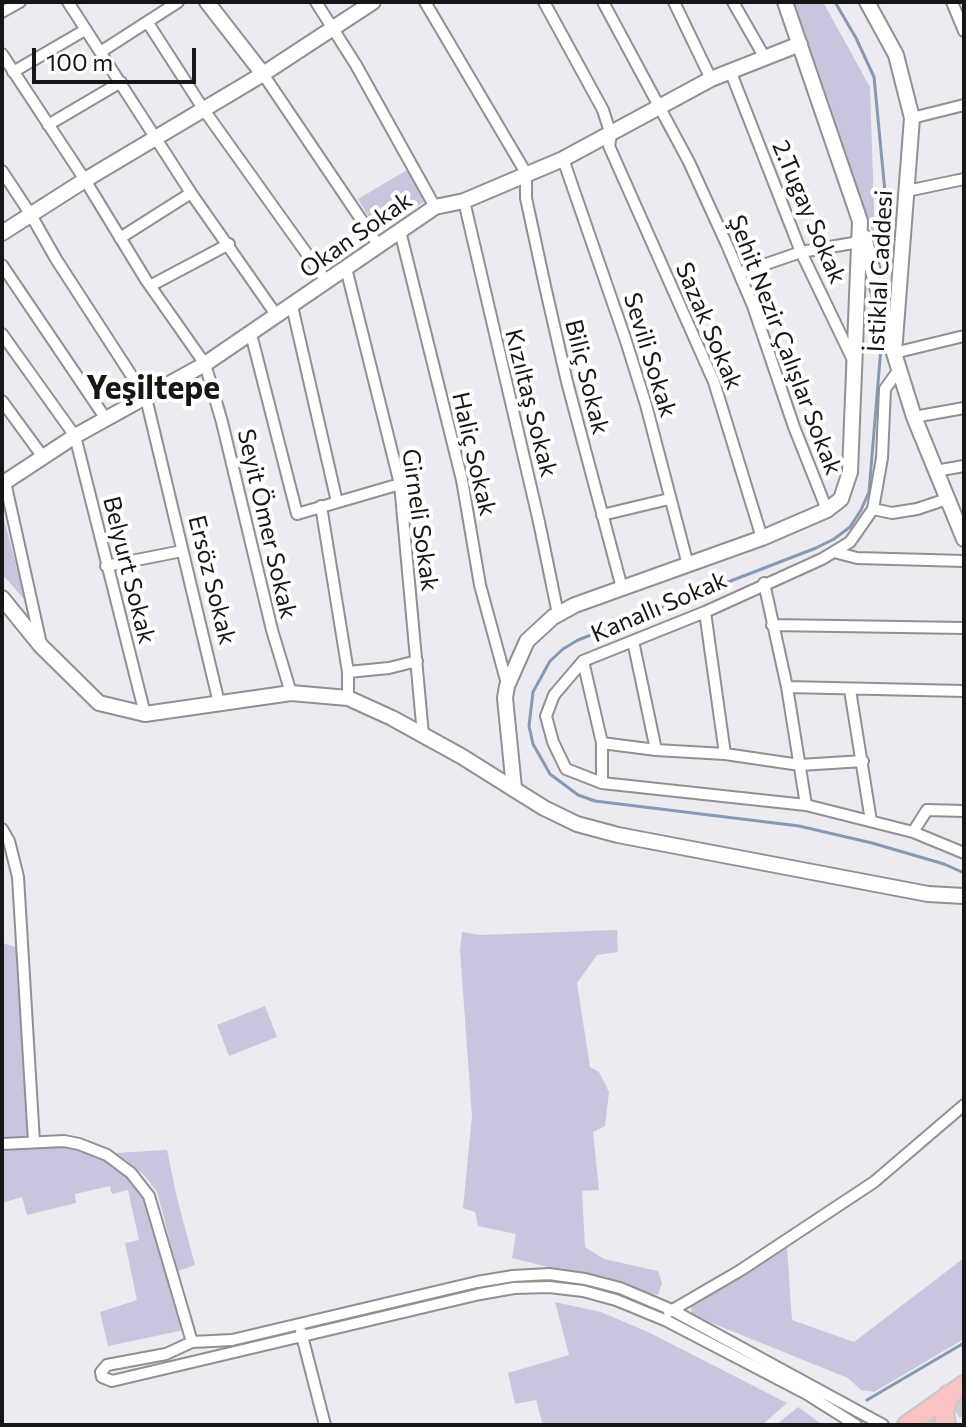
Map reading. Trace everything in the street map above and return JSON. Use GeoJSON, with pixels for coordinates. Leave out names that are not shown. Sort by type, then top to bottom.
{"type":"FeatureCollection","features":[{"type":"Feature","properties":{"kind":"highway"},"geometry":{"type":"LineString","coordinates":[[907,1425],[956,1390]]}},
{"type":"Feature","properties":{"kind":"highway"},"geometry":{"type":"LineString","coordinates":[[946,1425],[944,1413],[956,1390]]}},
{"type":"Feature","properties":{"kind":"street"},"geometry":{"type":"LineString","coordinates":[[2,12],[20,2]]}},
{"type":"Feature","properties":{"kind":"street"},"geometry":{"type":"LineString","coordinates":[[68,2],[191,193],[277,316]]}},
{"type":"Feature","properties":{"kind":"street"},"geometry":{"type":"LineString","coordinates":[[102,51],[178,2]]}},
{"type":"Feature","properties":{"kind":"street"},"geometry":{"type":"LineString","coordinates":[[207,2],[263,74],[379,246]]}},
{"type":"Feature","properties":{"kind":"street"},"geometry":{"type":"LineString","coordinates":[[316,2],[435,207]]}},
{"type":"Feature","properties":{"kind":"street"},"geometry":{"type":"LineString","coordinates":[[2,233],[263,74],[373,2]]}},
{"type":"Feature","properties":{"kind":"street"},"geometry":{"type":"LineString","coordinates":[[425,2],[526,173]]}},
{"type":"Feature","properties":{"kind":"street","name":"Sazak Sokak"},"geometry":{"type":"LineString","coordinates":[[544,2],[603,110],[611,135],[609,146],[714,382],[762,538]]}},
{"type":"Feature","properties":{"kind":"street","name":"Şehit Nezir Çalışlar Sokak"},"geometry":{"type":"LineString","coordinates":[[603,2],[689,162],[740,273],[827,510]]}},
{"type":"Feature","properties":{"kind":"street"},"geometry":{"type":"LineString","coordinates":[[674,2],[711,79]]}},
{"type":"Feature","properties":{"kind":"street"},"geometry":{"type":"LineString","coordinates":[[733,2],[765,58]]}},
{"type":"Feature","properties":{"kind":"street"},"geometry":{"type":"LineString","coordinates":[[785,2],[860,221],[894,353],[964,336]]}},
{"type":"Feature","properties":{"kind":"street","name":"İstiklal Caddesi"},"geometry":{"type":"LineString","coordinates":[[867,2],[896,55],[912,118],[894,353],[914,417],[963,534]]}},
{"type":"Feature","properties":{"kind":"street"},"geometry":{"type":"LineString","coordinates":[[952,2],[964,31]]}},
{"type":"Feature","properties":{"kind":"street"},"geometry":{"type":"LineString","coordinates":[[148,23],[204,110],[327,282]]}},
{"type":"Feature","properties":{"kind":"street"},"geometry":{"type":"LineString","coordinates":[[13,72],[85,30]]}},
{"type":"Feature","properties":{"kind":"street","name":"Okan Sokak"},"geometry":{"type":"LineString","coordinates":[[4,483],[75,436],[205,364],[435,207],[464,201],[563,159],[711,79],[800,44]]}},
{"type":"Feature","properties":{"kind":"street","name":"Seyit Ömer Sokak"},"geometry":{"type":"LineString","coordinates":[[2,54],[150,286],[205,364],[272,630],[291,693]]}},
{"type":"Feature","properties":{"kind":"street","name":"2.Tugay Sokak"},"geometry":{"type":"LineString","coordinates":[[731,73],[801,252],[856,365]]}},
{"type":"Feature","properties":{"kind":"street"},"geometry":{"type":"LineString","coordinates":[[48,125],[121,82]]}},
{"type":"Feature","properties":{"kind":"street"},"geometry":{"type":"LineString","coordinates":[[912,118],[964,105]]}},
{"type":"Feature","properties":{"kind":"street","name":"Sevili Sokak"},"geometry":{"type":"LineString","coordinates":[[563,159],[630,351],[688,565]]}},
{"type":"Feature","properties":{"kind":"street","name":"Ersöz Sokak"},"geometry":{"type":"LineString","coordinates":[[2,171],[146,398],[219,703]]}},
{"type":"Feature","properties":{"kind":"street","name":"Biliç Sokak"},"geometry":{"type":"LineString","coordinates":[[526,173],[526,198],[545,286],[622,588]]}},
{"type":"Feature","properties":{"kind":"street"},"geometry":{"type":"LineString","coordinates":[[907,191],[963,181]]}},
{"type":"Feature","properties":{"kind":"street"},"geometry":{"type":"LineString","coordinates":[[120,238],[191,193]]}},
{"type":"Feature","properties":{"kind":"street","name":"Kızıltaş Sokak"},"geometry":{"type":"LineString","coordinates":[[464,201],[558,614]]}},
{"type":"Feature","properties":{"kind":"street"},"geometry":{"type":"LineString","coordinates":[[514,788],[505,698],[507,686],[527,641],[558,614],[762,538],[827,510],[841,499],[850,472],[860,221]]}},
{"type":"Feature","properties":{"kind":"street","name":"Haliç Sokak"},"geometry":{"type":"LineString","coordinates":[[400,231],[462,480],[480,585],[507,686]]}},
{"type":"Feature","properties":{"kind":"street"},"geometry":{"type":"LineString","coordinates":[[740,273],[801,252],[859,242]]}},
{"type":"Feature","properties":{"kind":"street"},"geometry":{"type":"LineString","coordinates":[[150,286],[229,244]]}},
{"type":"Feature","properties":{"kind":"street"},"geometry":{"type":"LineString","coordinates":[[2,265],[106,419]]}},
{"type":"Feature","properties":{"kind":"street","name":"Girneli Sokak"},"geometry":{"type":"LineString","coordinates":[[346,268],[400,484],[423,735]]}},
{"type":"Feature","properties":{"kind":"street"},"geometry":{"type":"LineString","coordinates":[[292,306],[337,502]]}},
{"type":"Feature","properties":{"kind":"street"},"geometry":{"type":"LineString","coordinates":[[2,334],[75,436]]}},
{"type":"Feature","properties":{"kind":"street"},"geometry":{"type":"LineString","coordinates":[[251,334],[297,514],[400,484]]}},
{"type":"Feature","properties":{"kind":"street","name":"Kanallı Sokak"},"geometry":{"type":"LineString","coordinates":[[898,371],[885,389],[882,458],[873,509],[850,542],[705,612],[583,661],[554,695],[546,716],[553,742],[566,769],[602,783],[806,805],[913,832],[964,853]]}},
{"type":"Feature","properties":{"kind":"street"},"geometry":{"type":"LineString","coordinates":[[2,401],[43,457]]}},
{"type":"Feature","properties":{"kind":"street"},"geometry":{"type":"LineString","coordinates":[[914,417],[964,408]]}},
{"type":"Feature","properties":{"kind":"street","name":"Belyurt Sokak"},"geometry":{"type":"LineString","coordinates":[[75,436],[145,714]]}},
{"type":"Feature","properties":{"kind":"street"},"geometry":{"type":"LineString","coordinates":[[935,471],[964,466]]}},
{"type":"Feature","properties":{"kind":"street"},"geometry":{"type":"LineString","coordinates":[[4,483],[41,646]]}},
{"type":"Feature","properties":{"kind":"street"},"geometry":{"type":"LineString","coordinates":[[602,515],[669,499]]}},
{"type":"Feature","properties":{"kind":"street"},"geometry":{"type":"LineString","coordinates":[[873,509],[892,513],[947,499]]}},
{"type":"Feature","properties":{"kind":"street"},"geometry":{"type":"LineString","coordinates":[[321,506],[348,672],[348,698]]}},
{"type":"Feature","properties":{"kind":"street"},"geometry":{"type":"LineString","coordinates":[[106,566],[182,551]]}},
{"type":"Feature","properties":{"kind":"street"},"geometry":{"type":"LineString","coordinates":[[834,552],[857,558],[964,561]]}},
{"type":"Feature","properties":{"kind":"street"},"geometry":{"type":"LineString","coordinates":[[764,583],[787,687],[806,805]]}},
{"type":"Feature","properties":{"kind":"street"},"geometry":{"type":"LineString","coordinates":[[2,598],[41,646],[99,703],[145,714],[291,693],[348,698],[423,735],[567,820],[603,831],[959,896]]}},
{"type":"Feature","properties":{"kind":"street"},"geometry":{"type":"LineString","coordinates":[[705,612],[725,754]]}},
{"type":"Feature","properties":{"kind":"street"},"geometry":{"type":"LineString","coordinates":[[772,625],[964,628]]}},
{"type":"Feature","properties":{"kind":"street"},"geometry":{"type":"LineString","coordinates":[[633,641],[656,750]]}},
{"type":"Feature","properties":{"kind":"street"},"geometry":{"type":"LineString","coordinates":[[348,672],[389,668],[417,661]]}},
{"type":"Feature","properties":{"kind":"street"},"geometry":{"type":"LineString","coordinates":[[583,661],[602,743],[602,783]]}},
{"type":"Feature","properties":{"kind":"street"},"geometry":{"type":"LineString","coordinates":[[787,687],[964,691]]}},
{"type":"Feature","properties":{"kind":"street"},"geometry":{"type":"LineString","coordinates":[[850,690],[871,821]]}},
{"type":"Feature","properties":{"kind":"street"},"geometry":{"type":"LineString","coordinates":[[602,743],[725,754],[800,765],[863,761]]}},
{"type":"Feature","properties":{"kind":"street"},"geometry":{"type":"LineString","coordinates":[[913,832],[927,810],[964,811]]}},
{"type":"Feature","properties":{"kind":"street"},"geometry":{"type":"LineString","coordinates":[[2,829],[9,841],[18,877],[34,1142]]}},
{"type":"Feature","properties":{"kind":"street"},"geometry":{"type":"LineString","coordinates":[[659,1318],[741,1270],[874,1182],[964,1105]]}},
{"type":"Feature","properties":{"kind":"street"},"geometry":{"type":"LineString","coordinates":[[2,1144],[64,1141],[93,1149],[119,1163],[141,1184],[149,1196],[192,1344],[205,1360]]}},
{"type":"Feature","properties":{"kind":"street"},"geometry":{"type":"LineString","coordinates":[[856,1425],[807,1394],[659,1318],[616,1300],[583,1291],[549,1287],[514,1288],[112,1381],[102,1377],[103,1367],[107,1365],[166,1354],[192,1344],[232,1340],[299,1326],[513,1276],[549,1274],[620,1288],[672,1310],[883,1425]]}},
{"type":"Feature","properties":{"kind":"street"},"geometry":{"type":"LineString","coordinates":[[299,1326],[325,1425]]}},
{"type":"Feature","properties":{"kind":"street"},"geometry":{"type":"LineString","coordinates":[[186,1364],[192,1344]]}},
{"type":"Feature","properties":{"kind":"shaded area"},"geometry":{"type":"Polygon","coordinates":[[[790,2],[823,2],[870,87],[875,239],[790,2]]]}},
{"type":"Feature","properties":{"kind":"shaded area"},"geometry":{"type":"Polygon","coordinates":[[[407,170],[426,201],[377,230],[358,199],[407,170]]]}},
{"type":"Feature","properties":{"kind":"shaded area"},"geometry":{"type":"Polygon","coordinates":[[[2,512],[14,557],[25,600],[2,574],[2,512]]]}},
{"type":"Feature","properties":{"kind":"shaded area"},"geometry":{"type":"Polygon","coordinates":[[[617,930],[618,952],[597,955],[577,983],[590,1067],[599,1072],[609,1092],[605,1126],[593,1132],[599,1190],[582,1191],[585,1247],[604,1259],[658,1271],[662,1283],[658,1295],[512,1258],[516,1234],[478,1226],[475,1212],[463,1208],[472,1116],[460,950],[462,932],[480,935],[617,930]]]}},
{"type":"Feature","properties":{"kind":"shaded area"},"geometry":{"type":"Polygon","coordinates":[[[2,943],[23,949],[34,1141],[93,1149],[141,1184],[189,1329],[108,1346],[100,1312],[137,1300],[125,1243],[139,1240],[128,1190],[112,1194],[110,1186],[75,1194],[76,1203],[27,1215],[22,1197],[2,1203],[2,943]]]}},
{"type":"Feature","properties":{"kind":"shaded area"},"geometry":{"type":"Polygon","coordinates":[[[265,1006],[277,1037],[229,1056],[217,1025],[265,1006]]]}},
{"type":"Feature","properties":{"kind":"shaded area"},"geometry":{"type":"Polygon","coordinates":[[[167,1150],[195,1265],[178,1271],[157,1192],[144,1175],[116,1153],[167,1150]]]}},
{"type":"Feature","properties":{"kind":"shaded area"},"geometry":{"type":"Polygon","coordinates":[[[787,1248],[792,1320],[854,1342],[964,1258],[964,1339],[874,1392],[861,1390],[848,1378],[692,1315],[691,1305],[787,1248]]]}},
{"type":"Feature","properties":{"kind":"shaded area"},"geometry":{"type":"Polygon","coordinates":[[[555,1302],[601,1312],[648,1332],[787,1403],[762,1425],[543,1425],[536,1400],[515,1404],[508,1373],[569,1355],[555,1302]]]}},
{"type":"Feature","properties":{"kind":"shaded area"},"geometry":{"type":"Polygon","coordinates":[[[798,1407],[823,1425],[776,1425],[798,1407]]]}},
{"type":"Feature","properties":{"kind":"waterway"},"geometry":{"type":"LineString","coordinates":[[835,2],[874,77],[889,234]]}},
{"type":"Feature","properties":{"kind":"waterway"},"geometry":{"type":"LineString","coordinates":[[881,347],[869,492],[850,527],[816,548],[578,640],[563,649],[550,661],[533,692],[529,726],[533,744],[550,774],[578,795],[595,801],[799,826],[872,843],[964,873]]}},
{"type":"Feature","properties":{"kind":"waterway"},"geometry":{"type":"LineString","coordinates":[[867,1400],[964,1343]]}},
{"type":"Feature","properties":{"kind":"tunnel"},"geometry":{"type":"LineString","coordinates":[[932,1425],[964,1404]]}},
{"type":"Feature","properties":{"kind":"district","name":"Yeşiltepe"},"geometry":{"type":"Point","coordinates":[153,388]}}]}
